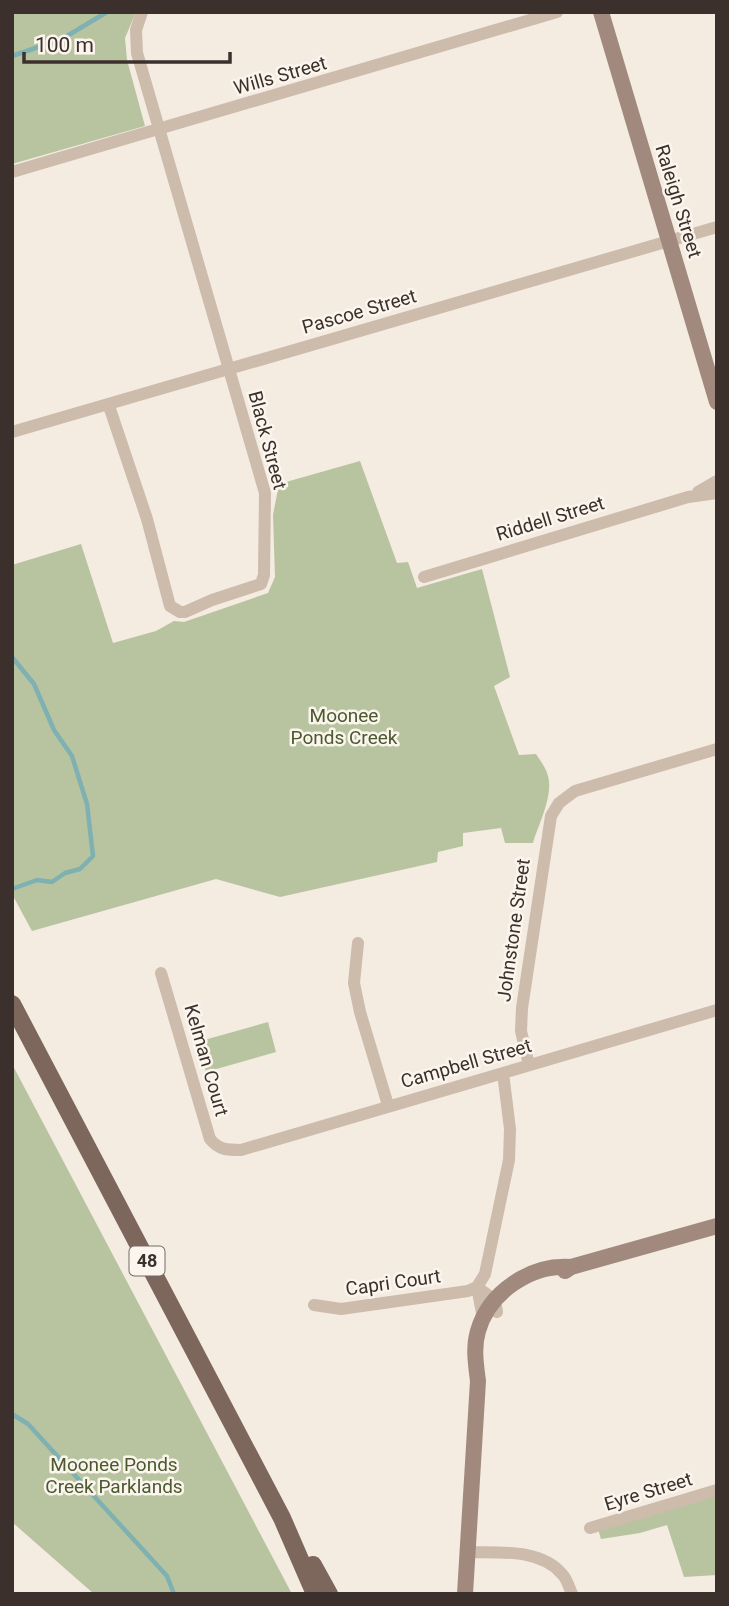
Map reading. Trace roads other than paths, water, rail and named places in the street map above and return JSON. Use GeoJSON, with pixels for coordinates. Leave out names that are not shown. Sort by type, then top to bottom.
{"type":"FeatureCollection","features":[{"type":"Feature","properties":{"kind":"main road","name":"48"},"geometry":{"type":"LineString","coordinates":[[12,1004],[282,1518],[315,1594]]}},
{"type":"Feature","properties":{"kind":"main road","name":"48"},"geometry":{"type":"LineString","coordinates":[[282,1518],[330,1594]]}},
{"type":"Feature","properties":{"kind":"street","name":"Black Street"},"geometry":{"type":"LineString","coordinates":[[109,406],[144,509],[168,601],[174,610],[185,612],[261,584],[264,575],[265,493],[137,53],[136,30],[142,12]]}},
{"type":"Feature","properties":{"kind":"street","name":"Wills Street"},"geometry":{"type":"LineString","coordinates":[[12,172],[557,12]]}},
{"type":"Feature","properties":{"kind":"street","name":"Raleigh Street"},"geometry":{"type":"LineString","coordinates":[[601,12],[717,402]]}},
{"type":"Feature","properties":{"kind":"street","name":"Pascoe Street"},"geometry":{"type":"LineString","coordinates":[[12,432],[717,228]]}},
{"type":"Feature","properties":{"kind":"street","name":"Riddell Street"},"geometry":{"type":"LineString","coordinates":[[688,497],[717,481]]}},
{"type":"Feature","properties":{"kind":"street","name":"Riddell Street"},"geometry":{"type":"LineString","coordinates":[[424,577],[688,497],[717,494]]}},
{"type":"Feature","properties":{"kind":"street","name":"Johnstone Street"},"geometry":{"type":"LineString","coordinates":[[529,1065],[521,1031],[522,1007],[551,817],[559,803],[575,791],[717,749]]}},
{"type":"Feature","properties":{"kind":"street"},"geometry":{"type":"LineString","coordinates":[[358,943],[354,984],[359,1012],[388,1105]]}},
{"type":"Feature","properties":{"kind":"street","name":"Kelman Court"},"geometry":{"type":"LineString","coordinates":[[161,973],[210,1139],[225,1150]]}},
{"type":"Feature","properties":{"kind":"street","name":"Campbell Street"},"geometry":{"type":"LineString","coordinates":[[225,1150],[241,1150],[717,1010]]}},
{"type":"Feature","properties":{"kind":"street"},"geometry":{"type":"LineString","coordinates":[[477,1287],[485,1274],[509,1160],[510,1129],[503,1073]]}},
{"type":"Feature","properties":{"kind":"street"},"geometry":{"type":"LineString","coordinates":[[465,1594],[478,1381],[476,1341],[492,1310],[514,1282],[533,1273],[558,1266],[571,1267],[717,1226]]}},
{"type":"Feature","properties":{"kind":"street"},"geometry":{"type":"LineString","coordinates":[[477,1287],[492,1310]]}},
{"type":"Feature","properties":{"kind":"street"},"geometry":{"type":"LineString","coordinates":[[477,1287],[492,1310]]}},
{"type":"Feature","properties":{"kind":"street","name":"Capri Court"},"geometry":{"type":"LineString","coordinates":[[314,1305],[341,1309],[468,1291],[477,1287]]}},
{"type":"Feature","properties":{"kind":"street","name":"Eyre Street"},"geometry":{"type":"LineString","coordinates":[[590,1528],[717,1490]]}},
{"type":"Feature","properties":{"kind":"street"},"geometry":{"type":"LineString","coordinates":[[467,1552],[520,1554],[536,1558],[550,1564],[563,1575],[572,1594]]}},
{"type":"Feature","properties":{"kind":"waterway","name":"Moonee Ponds Creek"},"geometry":{"type":"LineString","coordinates":[[12,56],[62,39],[107,12]]}},
{"type":"Feature","properties":{"kind":"waterway","name":"Moonee Ponds Creek"},"geometry":{"type":"LineString","coordinates":[[12,657],[34,684],[54,730],[72,756],[87,804],[93,856],[80,869],[65,873],[52,882],[37,880],[12,889]]}},
{"type":"Feature","properties":{"kind":"waterway","name":"Moonee Ponds Creek"},"geometry":{"type":"LineString","coordinates":[[12,1414],[28,1424],[167,1576],[174,1594]]}},
{"type":"Feature","properties":{"kind":"park label","name":"Moonee Ponds Creek Parklands"},"geometry":{"type":"Point","coordinates":[114,1475]}}]}
